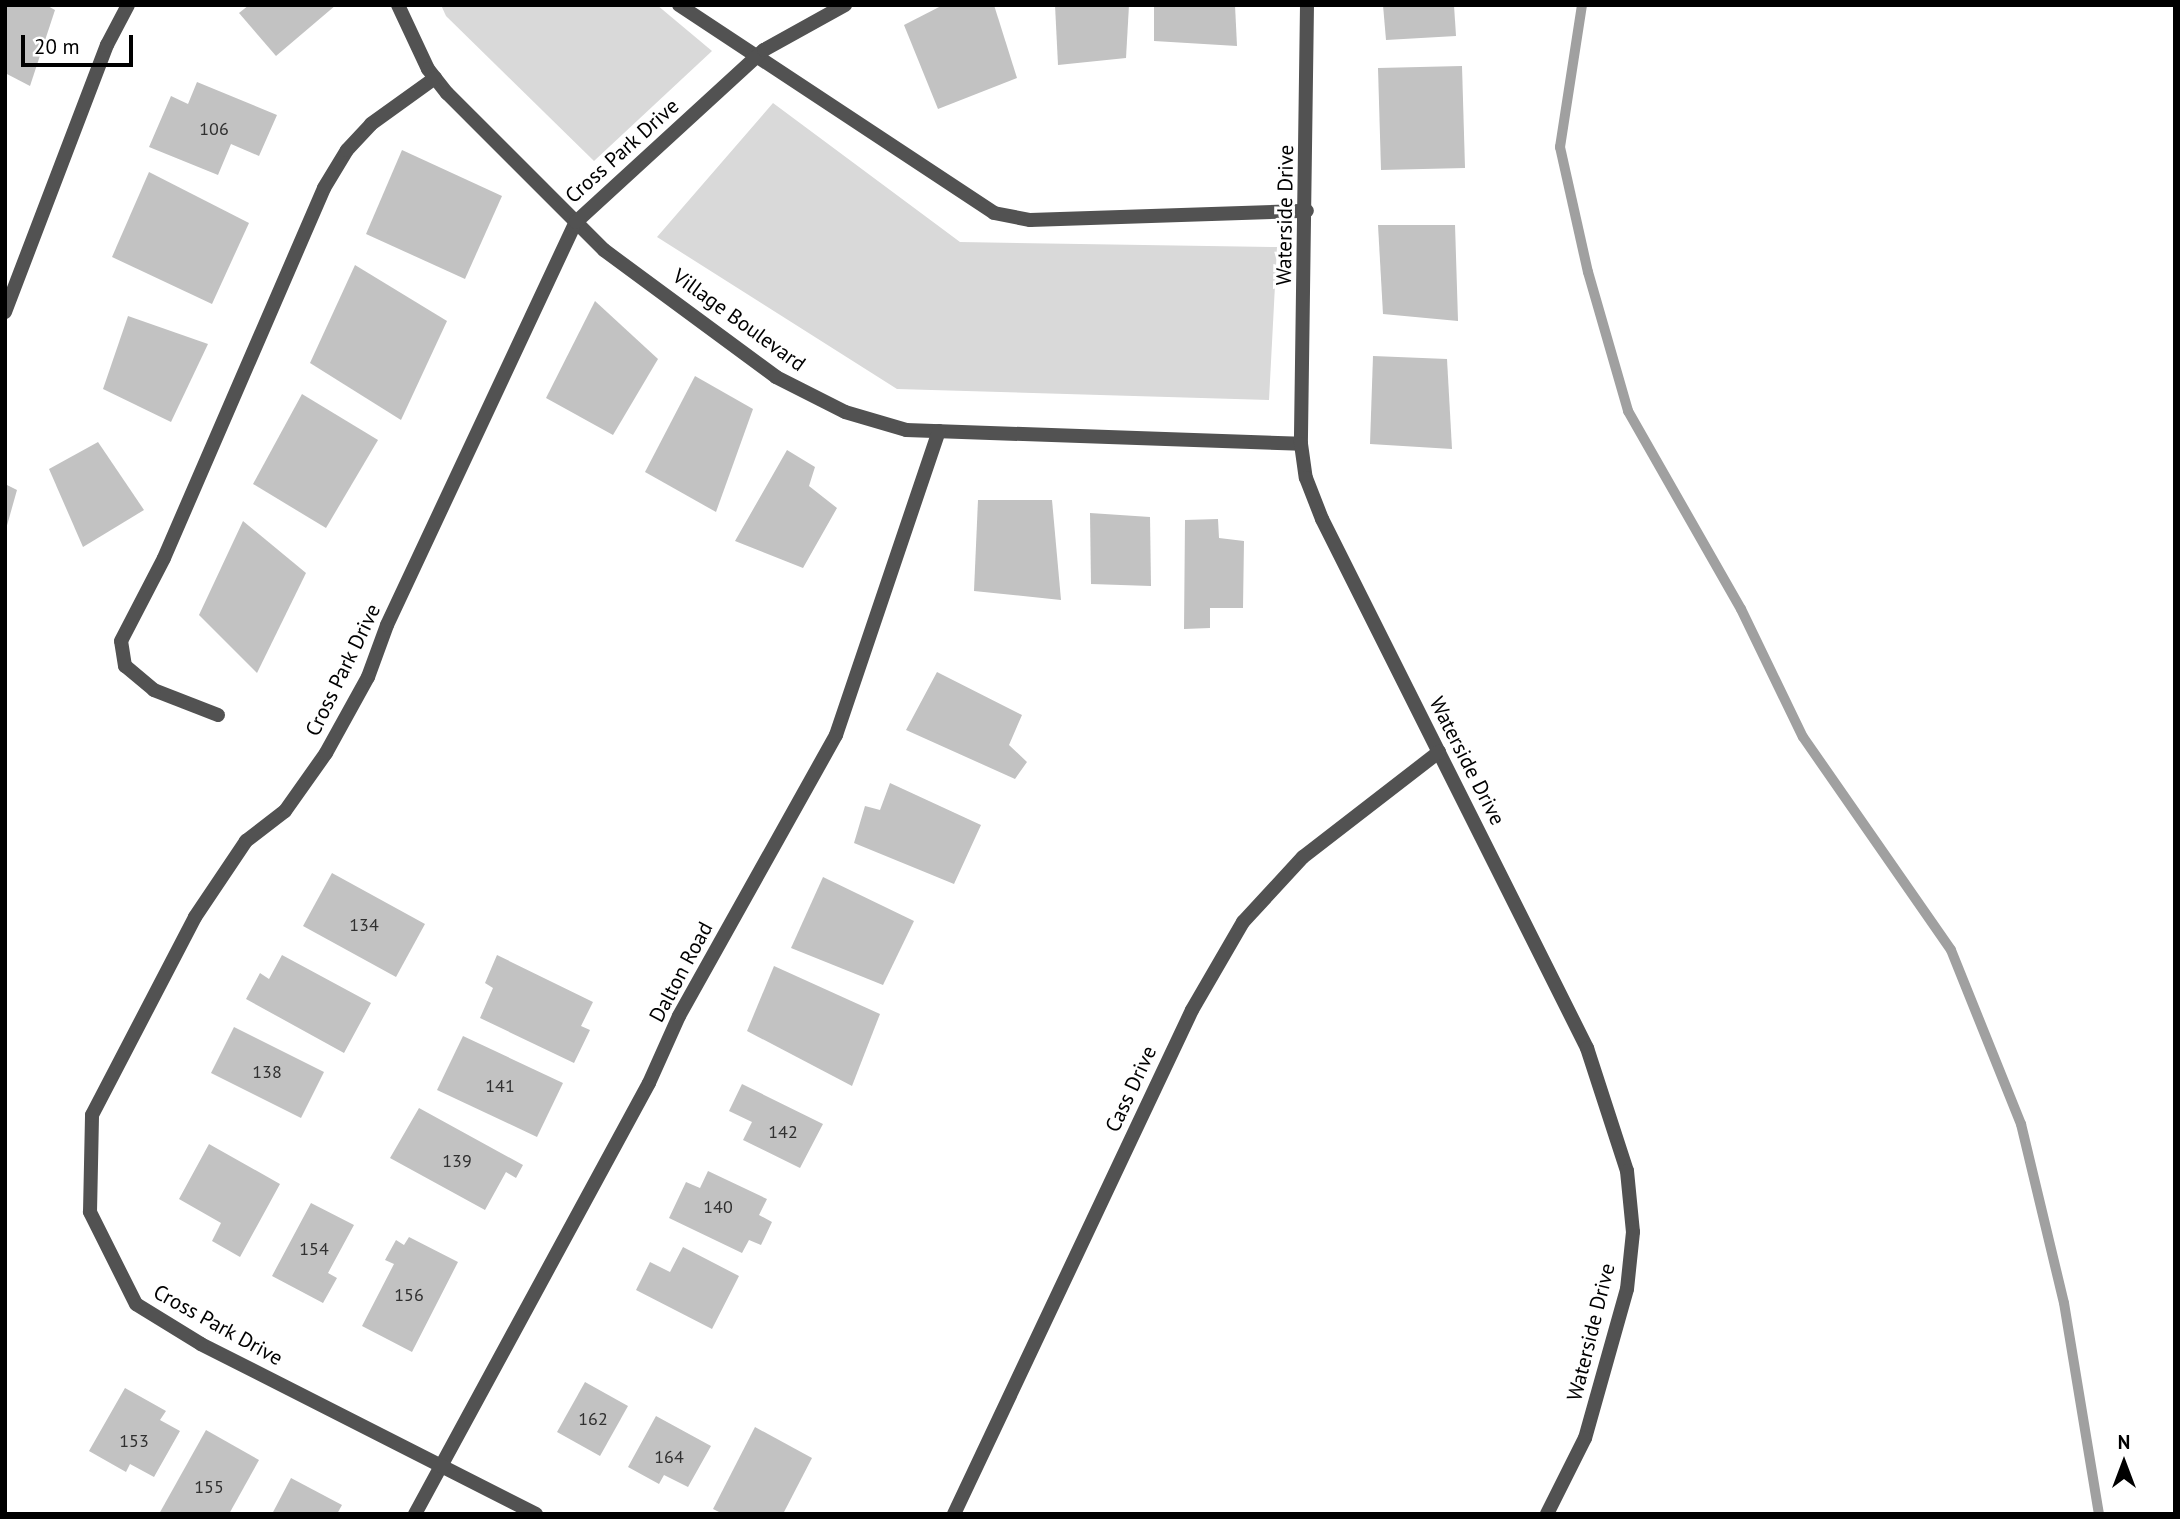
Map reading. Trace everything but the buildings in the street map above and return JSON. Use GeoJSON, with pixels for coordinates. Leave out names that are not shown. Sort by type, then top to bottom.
{"type":"FeatureCollection","features":[{"type":"Feature","properties":{"kind":"street"},"geometry":{"type":"LineString","coordinates":[[5,312],[107,44],[128,5]]}},
{"type":"Feature","properties":{"kind":"street","name":"Village Boulevard"},"geometry":{"type":"LineString","coordinates":[[398,5],[435,78],[604,250],[776,377],[845,412],[906,430],[1301,444]]}},
{"type":"Feature","properties":{"kind":"street"},"geometry":{"type":"LineString","coordinates":[[679,5],[755,58],[994,214],[1030,220],[1307,211]]}},
{"type":"Feature","properties":{"kind":"street","name":"Cross Park Drive"},"geometry":{"type":"LineString","coordinates":[[536,1514],[443,1464],[201,1344],[136,1304],[90,1212],[92,1115],[195,917],[246,841],[285,811],[326,753],[362,688],[576,222],[755,58],[845,5]]}},
{"type":"Feature","properties":{"kind":"street","name":"Waterside Drive"},"geometry":{"type":"LineString","coordinates":[[1307,5],[1307,211],[1301,444],[1306,478],[1322,519],[1587,1048],[1627,1171],[1633,1232],[1627,1289],[1585,1438],[1547,1514]]}},
{"type":"Feature","properties":{"kind":"street"},"geometry":{"type":"LineString","coordinates":[[218,715],[154,690],[125,666],[121,640],[164,558],[324,188],[347,150],[372,124],[435,78]]}},
{"type":"Feature","properties":{"kind":"street","name":"Dalton Road"},"geometry":{"type":"LineString","coordinates":[[415,1514],[649,1083],[679,1016],[836,735],[939,431]]}},
{"type":"Feature","properties":{"kind":"street","name":"Cass Drive"},"geometry":{"type":"LineString","coordinates":[[954,1514],[1192,1010],[1244,922],[1303,857],[1439,752]]}},
{"type":"Feature","properties":{"kind":"shaded area"},"geometry":{"type":"Polygon","coordinates":[[[441,5],[657,5],[712,51],[594,161],[446,16],[441,5]]]}},
{"type":"Feature","properties":{"kind":"shaded area"},"geometry":{"type":"Polygon","coordinates":[[[773,103],[960,242],[1277,247],[1269,400],[897,389],[657,237],[773,103]]]}},
{"type":"Feature","properties":{"kind":"waterway"},"geometry":{"type":"LineString","coordinates":[[1582,5],[1560,147],[1588,272],[1628,411],[1741,609],[1803,737],[1951,950],[2021,1124],[2064,1303],[2099,1514]]}}]}
